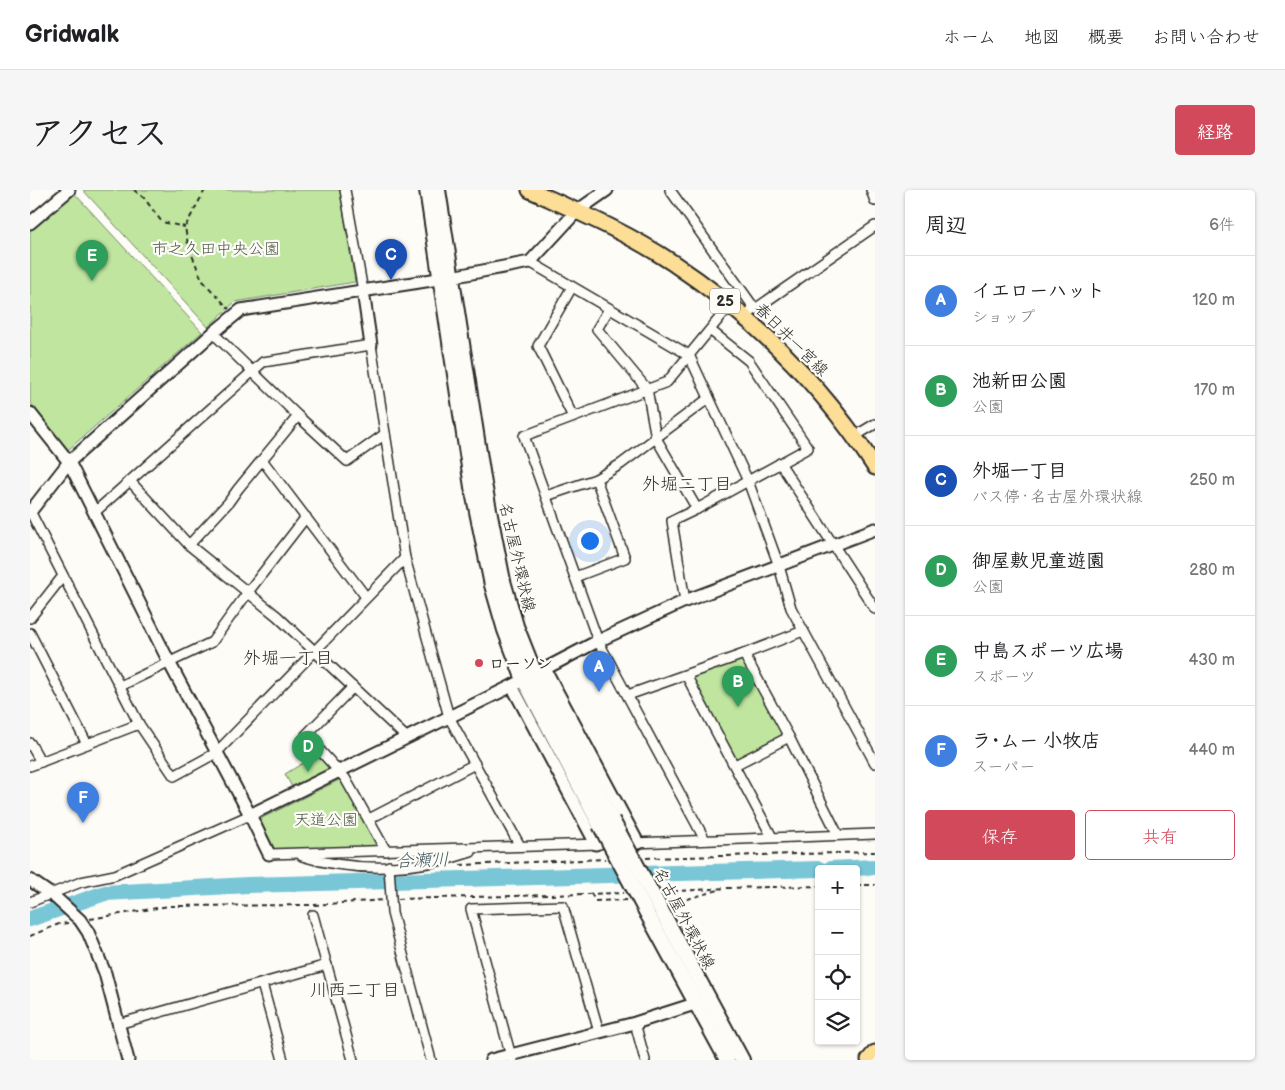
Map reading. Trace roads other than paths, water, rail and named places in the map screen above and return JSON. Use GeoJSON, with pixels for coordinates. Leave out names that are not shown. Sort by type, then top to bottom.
{"type":"FeatureCollection","features":[{"type":"Feature","properties":{"kind":"main road","name":"名古屋外環状線"},"geometry":{"type":"LineString","coordinates":[[426,190],[446,278],[503,581],[529,677],[606,822],[633,859],[652,892],[703,1001],[727,1060]]}},
{"type":"Feature","properties":{"kind":"main road","name":"名古屋外環状線"},"geometry":{"type":"LineString","coordinates":[[438,190],[446,278]]}},
{"type":"Feature","properties":{"kind":"main road","name":"春日井一宮線"},"geometry":{"type":"LineString","coordinates":[[530,190],[628,236],[672,262],[730,304],[750,313],[829,401],[875,467]]}},
{"type":"Feature","properties":{"kind":"main road","name":"名古屋外環状線"},"geometry":{"type":"LineString","coordinates":[[606,822],[618,859],[648,915],[742,1060]]}},
{"type":"Feature","properties":{"kind":"main road"},"geometry":{"type":"LineString","coordinates":[[869,1060],[875,1053]]}},
{"type":"Feature","properties":{"kind":"street"},"geometry":{"type":"LineString","coordinates":[[32,218],[69,190]]}},
{"type":"Feature","properties":{"kind":"street"},"geometry":{"type":"LineString","coordinates":[[345,190],[363,291],[405,558],[449,717],[520,846]]}},
{"type":"Feature","properties":{"kind":"street"},"geometry":{"type":"LineString","coordinates":[[405,558],[216,753],[174,776],[138,724],[30,511],[69,462],[241,310],[446,278],[530,262],[577,211],[608,190]]}},
{"type":"Feature","properties":{"kind":"street"},"geometry":{"type":"LineString","coordinates":[[670,190],[750,313],[875,226]]}},
{"type":"Feature","properties":{"kind":"street"},"geometry":{"type":"LineString","coordinates":[[871,190],[875,201]]}},
{"type":"Feature","properties":{"kind":"street"},"geometry":{"type":"LineString","coordinates":[[530,262],[689,355],[748,481],[779,566],[791,608],[874,757]]}},
{"type":"Feature","properties":{"kind":"street"},"geometry":{"type":"LineString","coordinates":[[572,287],[538,346],[573,417]]}},
{"type":"Feature","properties":{"kind":"street"},"geometry":{"type":"LineString","coordinates":[[705,840],[598,641],[524,436],[667,382],[730,304]]}},
{"type":"Feature","properties":{"kind":"street"},"geometry":{"type":"LineString","coordinates":[[609,309],[597,330],[647,389],[656,438],[697,509]]}},
{"type":"Feature","properties":{"kind":"street"},"geometry":{"type":"LineString","coordinates":[[685,601],[672,521],[808,448],[749,361],[710,330]]}},
{"type":"Feature","properties":{"kind":"street"},"geometry":{"type":"LineString","coordinates":[[213,333],[347,461],[385,434]]}},
{"type":"Feature","properties":{"kind":"street"},"geometry":{"type":"LineString","coordinates":[[95,512],[264,362],[371,346]]}},
{"type":"Feature","properties":{"kind":"street"},"geometry":{"type":"LineString","coordinates":[[546,496],[596,479],[621,464],[709,398]]}},
{"type":"Feature","properties":{"kind":"street"},"geometry":{"type":"LineString","coordinates":[[30,413],[69,462],[169,662],[269,854],[875,834]]}},
{"type":"Feature","properties":{"kind":"street"},"geometry":{"type":"LineString","coordinates":[[189,545],[228,504],[238,489],[263,461],[298,416]]}},
{"type":"Feature","properties":{"kind":"street"},"geometry":{"type":"LineString","coordinates":[[855,436],[875,424]]}},
{"type":"Feature","properties":{"kind":"street"},"geometry":{"type":"LineString","coordinates":[[263,461],[366,597]]}},
{"type":"Feature","properties":{"kind":"street"},"geometry":{"type":"LineString","coordinates":[[780,463],[875,609]]}},
{"type":"Feature","properties":{"kind":"street"},"geometry":{"type":"LineString","coordinates":[[575,577],[625,558],[596,479]]}},
{"type":"Feature","properties":{"kind":"street"},"geometry":{"type":"LineString","coordinates":[[130,481],[189,545],[248,592],[407,738]]}},
{"type":"Feature","properties":{"kind":"street"},"geometry":{"type":"LineString","coordinates":[[120,686],[212,642],[248,592],[306,518]]}},
{"type":"Feature","properties":{"kind":"street"},"geometry":{"type":"LineString","coordinates":[[30,902],[53,896],[81,882],[115,875],[250,815],[598,641],[685,601],[875,529]]}},
{"type":"Feature","properties":{"kind":"street"},"geometry":{"type":"LineString","coordinates":[[30,618],[64,576]]}},
{"type":"Feature","properties":{"kind":"street"},"geometry":{"type":"LineString","coordinates":[[628,695],[803,631]]}},
{"type":"Feature","properties":{"kind":"street"},"geometry":{"type":"LineString","coordinates":[[30,632],[87,744]]}},
{"type":"Feature","properties":{"kind":"street"},"geometry":{"type":"LineString","coordinates":[[744,654],[789,737],[838,835]]}},
{"type":"Feature","properties":{"kind":"street"},"geometry":{"type":"LineString","coordinates":[[686,675],[772,837]]}},
{"type":"Feature","properties":{"kind":"street"},"geometry":{"type":"LineString","coordinates":[[529,677],[638,843]]}},
{"type":"Feature","properties":{"kind":"street"},"geometry":{"type":"LineString","coordinates":[[529,677],[596,844]]}},
{"type":"Feature","properties":{"kind":"street"},"geometry":{"type":"LineString","coordinates":[[353,687],[306,736],[345,778],[386,851]]}},
{"type":"Feature","properties":{"kind":"street"},"geometry":{"type":"LineString","coordinates":[[30,766],[138,724]]}},
{"type":"Feature","properties":{"kind":"street"},"geometry":{"type":"LineString","coordinates":[[734,765],[789,737]]}},
{"type":"Feature","properties":{"kind":"street"},"geometry":{"type":"LineString","coordinates":[[30,743],[41,762]]}},
{"type":"Feature","properties":{"kind":"street"},"geometry":{"type":"LineString","coordinates":[[369,819],[475,764]]}},
{"type":"Feature","properties":{"kind":"street"},"geometry":{"type":"LineString","coordinates":[[296,854],[321,862],[354,866],[389,866],[424,864],[456,857],[481,848]]}},
{"type":"Feature","properties":{"kind":"street"},"geometry":{"type":"LineString","coordinates":[[389,866],[392,913],[431,1060]]}},
{"type":"Feature","properties":{"kind":"street"},"geometry":{"type":"LineString","coordinates":[[33,885],[53,896],[80,920],[88,932],[105,973],[128,1060]]}},
{"type":"Feature","properties":{"kind":"street"},"geometry":{"type":"LineString","coordinates":[[511,1057],[472,909],[563,906],[599,1032]]}},
{"type":"Feature","properties":{"kind":"street"},"geometry":{"type":"LineString","coordinates":[[313,915],[353,1060]]}},
{"type":"Feature","properties":{"kind":"street"},"geometry":{"type":"LineString","coordinates":[[118,1024],[327,965]]}},
{"type":"Feature","properties":{"kind":"street"},"geometry":{"type":"LineString","coordinates":[[262,984],[283,1060]]}},
{"type":"Feature","properties":{"kind":"street"},"geometry":{"type":"LineString","coordinates":[[491,1060],[511,1057],[635,1023],[703,1001]]}},
{"type":"Feature","properties":{"kind":"street"},"geometry":{"type":"LineString","coordinates":[[635,1023],[645,1060]]}},
{"type":"Feature","properties":{"kind":"waterway","name":"合瀬川"},"geometry":{"type":"LineString","coordinates":[[860,868],[875,867]]}},
{"type":"Feature","properties":{"kind":"waterway","name":"合瀬川"},"geometry":{"type":"LineString","coordinates":[[30,919],[105,893],[248,885],[815,869]]}},
{"type":"Feature","properties":{"kind":"place","name":"外堀一丁目"},"geometry":{"type":"Point","coordinates":[391,280]}},
{"type":"Feature","properties":{"kind":"place","name":"中島スポーツ広場"},"geometry":{"type":"Point","coordinates":[92,281]}},
{"type":"Feature","properties":{"kind":"place","name":"ローソン"},"geometry":{"type":"Point","coordinates":[479,663]}},
{"type":"Feature","properties":{"kind":"place","name":"イエローハット"},"geometry":{"type":"Point","coordinates":[599,692]}},
{"type":"Feature","properties":{"kind":"place","name":"池新田公園"},"geometry":{"type":"Point","coordinates":[738,707]}},
{"type":"Feature","properties":{"kind":"place","name":"御屋敷児童遊園"},"geometry":{"type":"Point","coordinates":[308,772]}},
{"type":"Feature","properties":{"kind":"place","name":"ラ･ムー 小牧店"},"geometry":{"type":"Point","coordinates":[83,823]}},
{"type":"Feature","properties":{"kind":"district","name":"外堀二丁目"},"geometry":{"type":"Point","coordinates":[687,484]}},
{"type":"Feature","properties":{"kind":"district","name":"外堀一丁目"},"geometry":{"type":"Point","coordinates":[288,658]}},
{"type":"Feature","properties":{"kind":"district","name":"川西二丁目"},"geometry":{"type":"Point","coordinates":[355,990]}},
{"type":"Feature","properties":{"kind":"park label","name":"市之久田中央公園"},"geometry":{"type":"Point","coordinates":[216,248]}},
{"type":"Feature","properties":{"kind":"park label","name":"天道公園"},"geometry":{"type":"Point","coordinates":[326,819]}}]}
